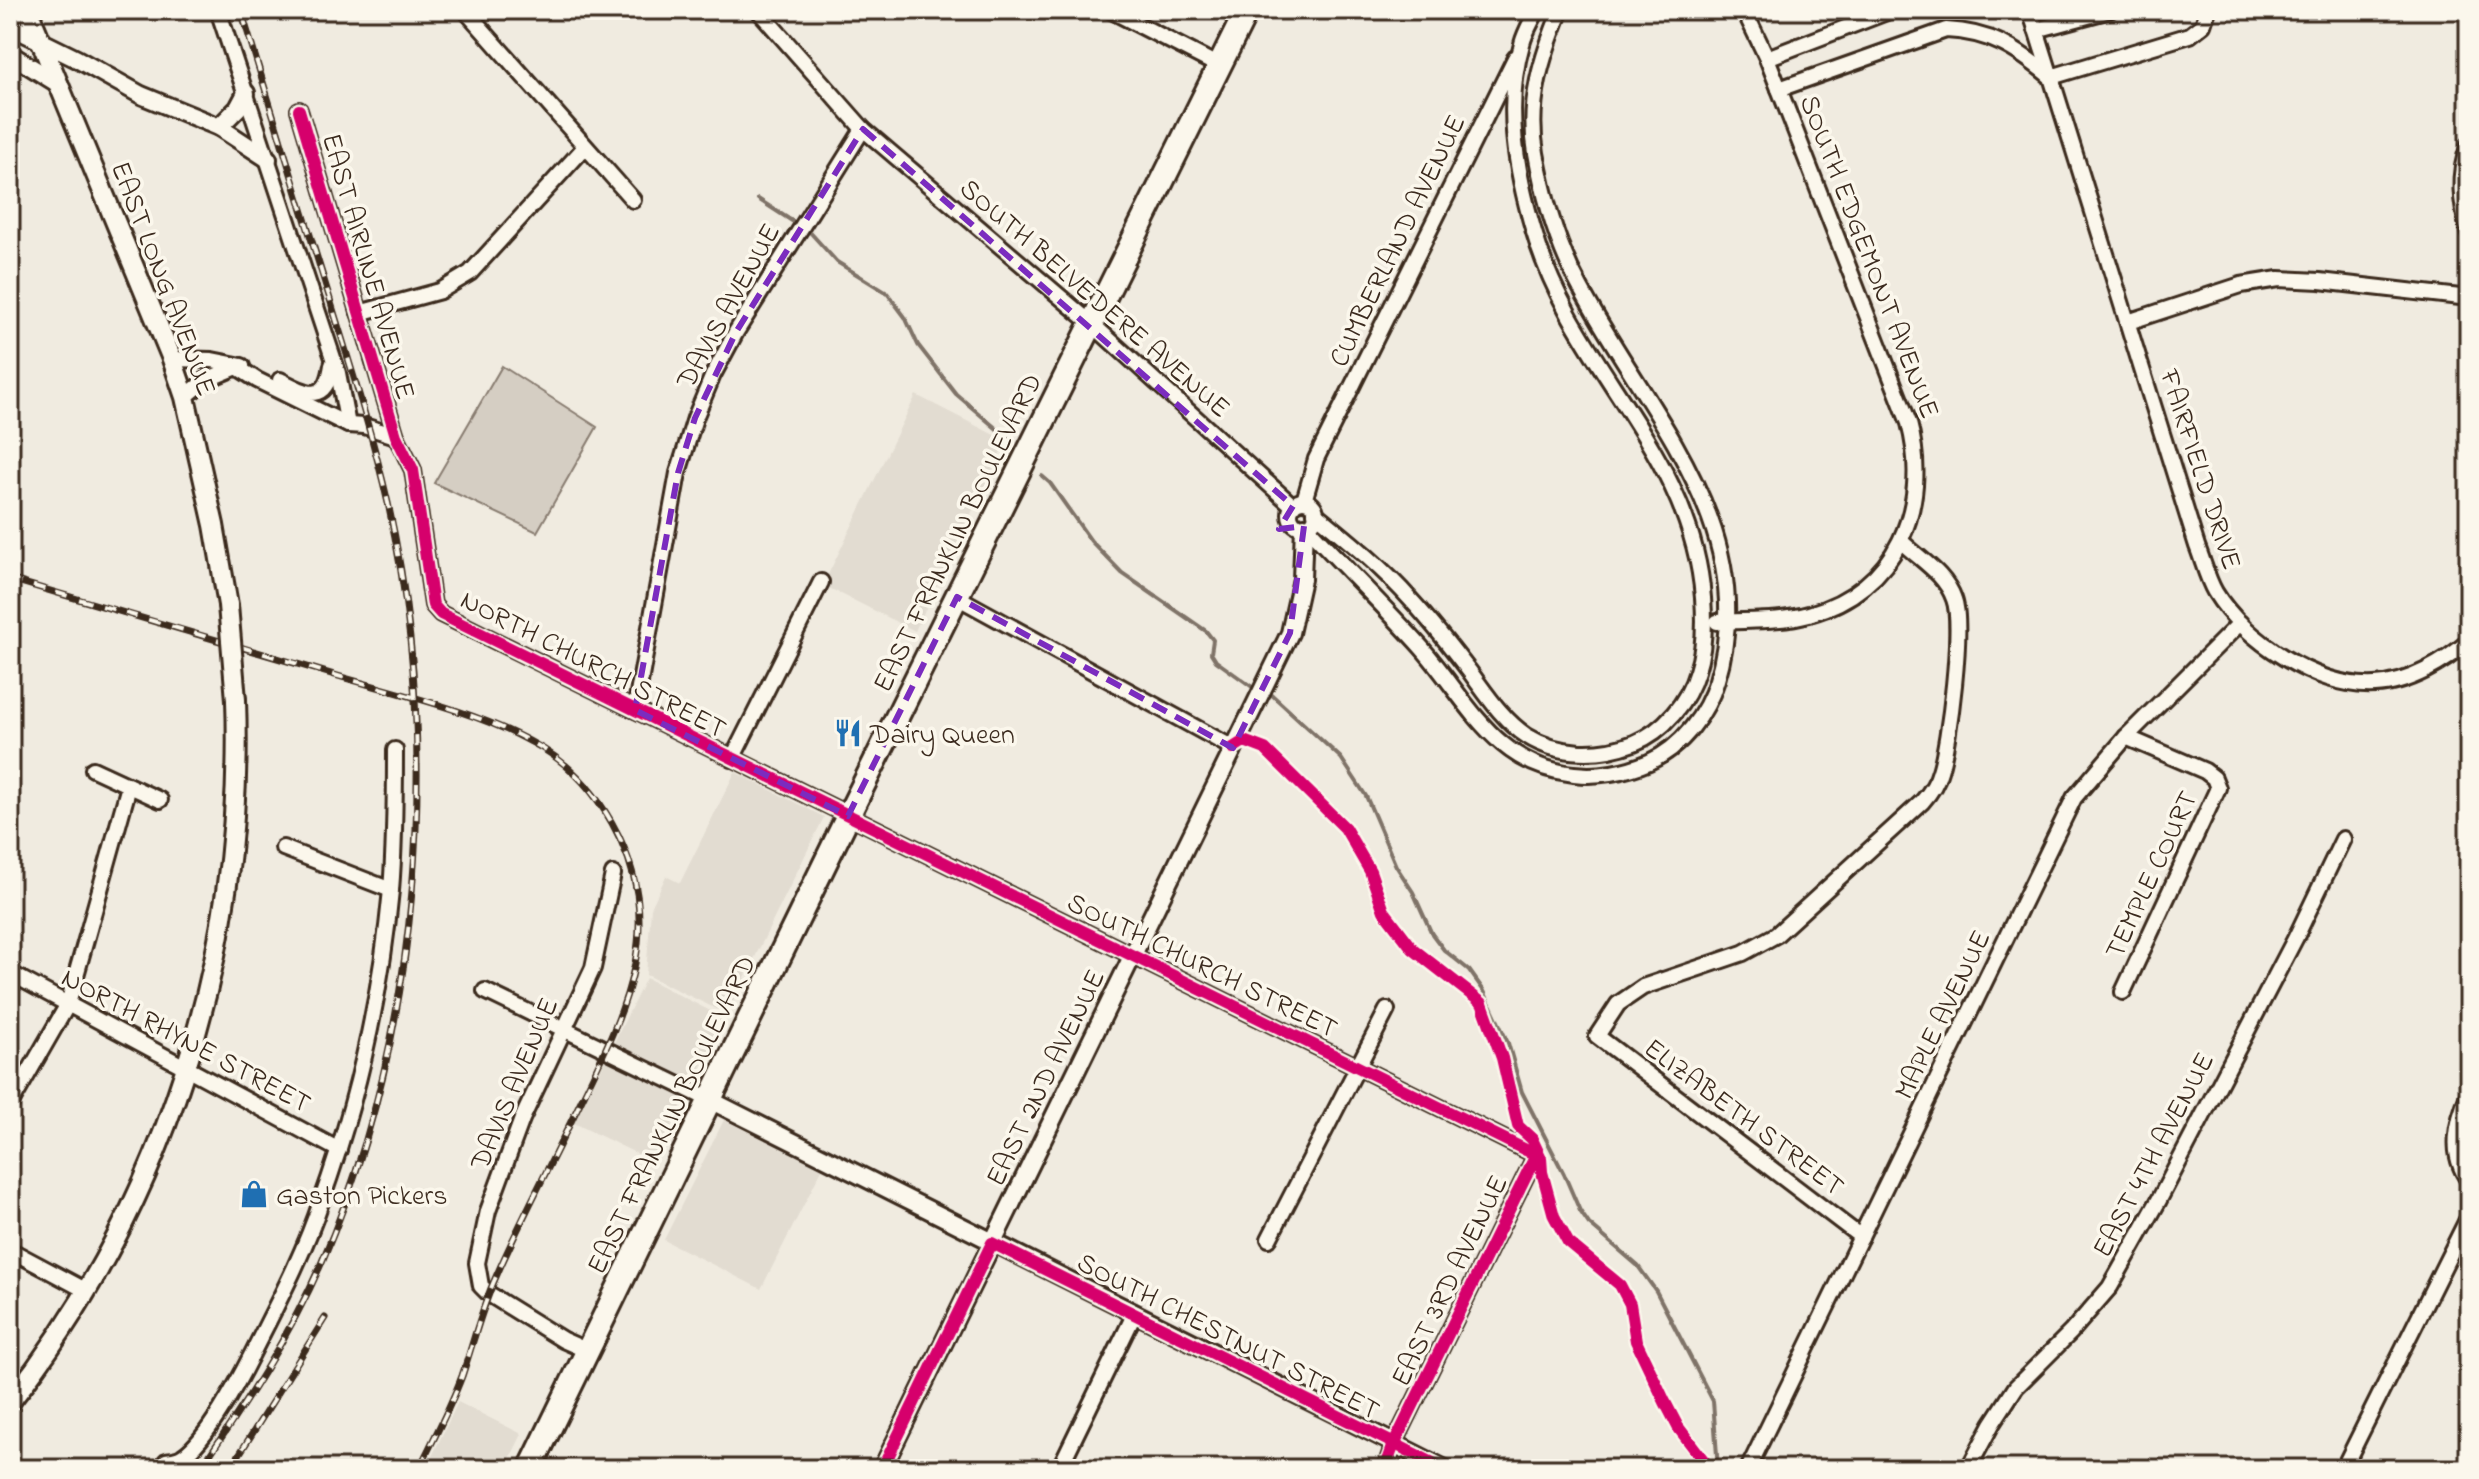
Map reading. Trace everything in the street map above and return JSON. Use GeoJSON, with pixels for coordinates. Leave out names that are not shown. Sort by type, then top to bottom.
{"type":"FeatureCollection","features":[{"type":"Feature","properties":{"kind":"main road","name":"EAST LONG AVENUE"},"geometry":{"type":"LineString","coordinates":[[10,1402],[87,1291],[146,1173],[186,1068],[226,899],[237,782],[236,700],[228,605],[214,525],[185,397],[28,10]]}},
{"type":"Feature","properties":{"kind":"main road","name":"EAST FRANKLIN BOULEVARD"},"geometry":{"type":"LineString","coordinates":[[530,1469],[848,816],[1247,10]]}},
{"type":"Feature","properties":{"kind":"street"},"geometry":{"type":"LineString","coordinates":[[218,10],[333,359],[348,425]]}},
{"type":"Feature","properties":{"kind":"street"},"geometry":{"type":"LineString","coordinates":[[465,10],[633,200]]}},
{"type":"Feature","properties":{"kind":"street","name":"SOUTH BELVEDERE AVENUE"},"geometry":{"type":"LineString","coordinates":[[758,10],[863,129],[1298,504]]}},
{"type":"Feature","properties":{"kind":"street"},"geometry":{"type":"LineString","coordinates":[[1110,10],[1219,66]]}},
{"type":"Feature","properties":{"kind":"street"},"geometry":{"type":"LineString","coordinates":[[1537,10],[1522,42],[1513,101],[1513,130],[1524,198],[1535,236],[1565,309],[1669,476],[1697,549],[1705,622],[1703,654],[1685,700],[1671,718],[1642,739],[1626,746],[1592,753],[1561,750],[1530,738],[1513,726],[1408,596],[1315,513],[1313,507],[1298,504],[1290,513],[1292,521],[1305,526],[1423,649],[1497,741],[1526,761],[1561,773],[1595,775],[1654,759],[1676,743],[1700,717],[1713,691],[1724,652],[1725,621],[1721,563],[1713,525],[1699,487],[1578,285],[1545,192],[1533,135],[1534,95],[1547,43],[1561,10]]}},
{"type":"Feature","properties":{"kind":"street","name":"CUMBERLAND AVENUE"},"geometry":{"type":"LineString","coordinates":[[1298,504],[1316,459],[1522,42],[1548,10]]}},
{"type":"Feature","properties":{"kind":"street","name":"SOUTH EDGEMONT AVENUE"},"geometry":{"type":"LineString","coordinates":[[1705,622],[1797,617],[1829,607],[1863,587],[1886,564],[1901,541],[1915,496],[1917,468],[1911,431],[1767,58],[1744,10]]}},
{"type":"Feature","properties":{"kind":"street"},"geometry":{"type":"LineString","coordinates":[[1767,58],[1892,10]]}},
{"type":"Feature","properties":{"kind":"street","name":"FAIRFIELD DRIVE"},"geometry":{"type":"LineString","coordinates":[[2030,10],[2197,546],[2215,591],[2240,623],[2282,658],[2299,667],[2357,684],[2376,685],[2414,675],[2469,641]]}},
{"type":"Feature","properties":{"kind":"street"},"geometry":{"type":"LineString","coordinates":[[2036,30],[2110,10]]}},
{"type":"Feature","properties":{"kind":"street"},"geometry":{"type":"LineString","coordinates":[[1779,89],[1946,30],[1966,31],[2003,43],[2021,52],[2051,77],[2190,35],[2203,25],[2208,10]]}},
{"type":"Feature","properties":{"kind":"street"},"geometry":{"type":"LineString","coordinates":[[10,26],[141,95],[219,127],[268,159]]}},
{"type":"Feature","properties":{"kind":"street"},"geometry":{"type":"LineString","coordinates":[[10,39],[39,40]]}},
{"type":"Feature","properties":{"kind":"street"},"geometry":{"type":"LineString","coordinates":[[10,54],[60,85]]}},
{"type":"Feature","properties":{"kind":"street"},"geometry":{"type":"LineString","coordinates":[[219,127],[238,108],[246,93]]}},
{"type":"Feature","properties":{"kind":"street","name":"EAST AIRLINE AVENUE"},"geometry":{"type":"LineString","coordinates":[[299,110],[396,436]]}},
{"type":"Feature","properties":{"kind":"street","name":"DAVIS AVENUE"},"geometry":{"type":"LineString","coordinates":[[635,710],[678,473],[695,418],[736,332],[863,129]]}},
{"type":"Feature","properties":{"kind":"street"},"geometry":{"type":"LineString","coordinates":[[2469,145],[2461,192],[2469,234]]}},
{"type":"Feature","properties":{"kind":"street"},"geometry":{"type":"LineString","coordinates":[[359,313],[440,291],[470,273],[585,147]]}},
{"type":"Feature","properties":{"kind":"street"},"geometry":{"type":"LineString","coordinates":[[2128,322],[2241,285],[2279,279],[2469,298]]}},
{"type":"Feature","properties":{"kind":"street"},"geometry":{"type":"LineString","coordinates":[[172,359],[225,361],[348,425],[364,426],[396,436]]}},
{"type":"Feature","properties":{"kind":"street"},"geometry":{"type":"LineString","coordinates":[[185,397],[206,380],[247,366],[312,394],[322,391],[330,382],[333,359]]}},
{"type":"Feature","properties":{"kind":"street","name":"NORTH CHURCH STREET"},"geometry":{"type":"LineString","coordinates":[[396,436],[413,470],[433,605],[441,614],[848,816]]}},
{"type":"Feature","properties":{"kind":"street"},"geometry":{"type":"LineString","coordinates":[[1305,526],[1313,521],[1315,513]]}},
{"type":"Feature","properties":{"kind":"street","name":"EAST 2ND AVENUE"},"geometry":{"type":"LineString","coordinates":[[882,1469],[1290,633],[1302,579],[1305,526]]}},
{"type":"Feature","properties":{"kind":"street","name":"ELIZABETH STREET"},"geometry":{"type":"LineString","coordinates":[[1861,1237],[1597,1036],[1618,1004],[1643,987],[1743,953],[1776,935],[1922,802],[1933,788],[1945,750],[1957,647],[1957,608],[1946,583],[1901,541]]}},
{"type":"Feature","properties":{"kind":"street"},"geometry":{"type":"LineString","coordinates":[[732,759],[821,582]]}},
{"type":"Feature","properties":{"kind":"street"},"geometry":{"type":"LineString","coordinates":[[957,597],[1233,748]]}},
{"type":"Feature","properties":{"kind":"street","name":"MAPLE AVENUE"},"geometry":{"type":"LineString","coordinates":[[1748,1469],[2074,798],[2126,737],[2240,623]]}},
{"type":"Feature","properties":{"kind":"street","name":"TEMPLE COURT"},"geometry":{"type":"LineString","coordinates":[[2123,992],[2218,788],[2214,778],[2205,771],[2126,737]]}},
{"type":"Feature","properties":{"kind":"street"},"geometry":{"type":"LineString","coordinates":[[166,1461],[180,1458],[196,1445],[242,1375],[289,1282],[339,1150],[372,1014],[391,890],[395,750]]}},
{"type":"Feature","properties":{"kind":"street"},"geometry":{"type":"LineString","coordinates":[[93,769],[160,800]]}},
{"type":"Feature","properties":{"kind":"street"},"geometry":{"type":"LineString","coordinates":[[10,1105],[68,1004],[129,786]]}},
{"type":"Feature","properties":{"kind":"street","name":"SOUTH CHURCH STREET"},"geometry":{"type":"LineString","coordinates":[[848,816],[1536,1155]]}},
{"type":"Feature","properties":{"kind":"street","name":"EAST 4TH AVENUE"},"geometry":{"type":"LineString","coordinates":[[1968,1469],[2016,1387],[2071,1332],[2110,1287],[2159,1200],[2296,937],[2343,839]]}},
{"type":"Feature","properties":{"kind":"street"},"geometry":{"type":"LineString","coordinates":[[283,848],[391,890]]}},
{"type":"Feature","properties":{"kind":"street","name":"DAVIS AVENUE"},"geometry":{"type":"LineString","coordinates":[[588,1351],[563,1340],[489,1294],[481,1286],[477,1263],[488,1211],[522,1119],[593,968],[613,874]]}},
{"type":"Feature","properties":{"kind":"street","name":"NORTH RHYNE STREET"},"geometry":{"type":"LineString","coordinates":[[10,973],[339,1150]]}},
{"type":"Feature","properties":{"kind":"street"},"geometry":{"type":"LineString","coordinates":[[485,991],[710,1100]]}},
{"type":"Feature","properties":{"kind":"street"},"geometry":{"type":"LineString","coordinates":[[1269,1239],[1387,1010]]}},
{"type":"Feature","properties":{"kind":"street"},"geometry":{"type":"LineString","coordinates":[[2469,1093],[2455,1143],[2457,1162],[2469,1181]]}},
{"type":"Feature","properties":{"kind":"street","name":"SOUTH CHESTNUT STREET"},"geometry":{"type":"LineString","coordinates":[[710,1100],[1445,1469]]}},
{"type":"Feature","properties":{"kind":"street","name":"EAST 3RD AVENUE"},"geometry":{"type":"LineString","coordinates":[[1385,1469],[1394,1444],[1536,1155]]}},
{"type":"Feature","properties":{"kind":"street"},"geometry":{"type":"LineString","coordinates":[[2343,1469],[2469,1216]]}},
{"type":"Feature","properties":{"kind":"street"},"geometry":{"type":"LineString","coordinates":[[10,1250],[87,1291]]}},
{"type":"Feature","properties":{"kind":"street"},"geometry":{"type":"LineString","coordinates":[[1059,1469],[1134,1315]]}},
{"type":"Feature","properties":{"kind":"highlighted area"},"geometry":{"type":"Polygon","coordinates":[[[863,129],[1293,506],[1279,529],[1304,526],[1290,633],[1233,748],[957,597],[848,816],[635,710],[678,473],[695,418],[736,332],[863,129]]]}},
{"type":"Feature","properties":{"kind":"shaded area"},"geometry":{"type":"Polygon","coordinates":[[[502,366],[597,427],[537,532],[434,483],[502,366]]]}},
{"type":"Feature","properties":{"kind":"shaded area"},"geometry":{"type":"Polygon","coordinates":[[[916,395],[1006,441],[915,631],[823,585],[916,395]]]}},
{"type":"Feature","properties":{"kind":"shaded area"},"geometry":{"type":"Polygon","coordinates":[[[735,772],[824,817],[727,1014],[646,975],[651,908],[666,876],[680,883],[735,772]]]}},
{"type":"Feature","properties":{"kind":"shaded area"},"geometry":{"type":"Polygon","coordinates":[[[646,978],[724,1018],[654,1162],[574,1123],[646,978]]]}},
{"type":"Feature","properties":{"kind":"shaded area"},"geometry":{"type":"Polygon","coordinates":[[[724,1120],[822,1169],[761,1289],[664,1240],[724,1120]]]}},
{"type":"Feature","properties":{"kind":"shaded area"},"geometry":{"type":"Polygon","coordinates":[[[458,1402],[522,1434],[505,1469],[426,1469],[458,1402]]]}},
{"type":"Feature","properties":{"kind":"waterway"},"geometry":{"type":"LineString","coordinates":[[758,199],[792,221]]}},
{"type":"Feature","properties":{"kind":"waterway"},"geometry":{"type":"LineString","coordinates":[[808,230],[837,262],[887,293],[905,317],[918,345],[956,394],[1011,441]]}},
{"type":"Feature","properties":{"kind":"waterway"},"geometry":{"type":"LineString","coordinates":[[1042,476],[1091,541],[1122,573],[1206,631],[1213,640],[1211,653],[1216,661],[1255,689]]}},
{"type":"Feature","properties":{"kind":"waterway"},"geometry":{"type":"LineString","coordinates":[[1272,695],[1341,758],[1366,796],[1396,866],[1413,892],[1432,934],[1444,950],[1469,970],[1484,991],[1508,1043],[1522,1092],[1580,1211],[1589,1224],[1638,1266],[1656,1291],[1713,1401],[1718,1469]]}},
{"type":"Feature","properties":{"kind":"railway"},"geometry":{"type":"LineString","coordinates":[[200,1469],[250,1395],[295,1318],[321,1264],[355,1175],[381,1082],[400,986],[412,889],[417,791],[414,693],[405,597],[388,503],[360,399],[241,10]]}},
{"type":"Feature","properties":{"kind":"railway"},"geometry":{"type":"LineString","coordinates":[[10,579],[487,721],[544,749],[567,767],[587,787],[612,823],[629,861],[638,897],[639,933],[634,968],[624,1003],[595,1072],[495,1279],[457,1388],[419,1469]]}},
{"type":"Feature","properties":{"kind":"railway"},"geometry":{"type":"LineString","coordinates":[[230,1469],[325,1318]]}},
{"type":"Feature","properties":{"kind":"cycle path"},"geometry":{"type":"LineString","coordinates":[[299,110],[396,436],[413,470],[433,605],[441,614],[1536,1155],[1394,1444],[1385,1469]]}},
{"type":"Feature","properties":{"kind":"cycle path"},"geometry":{"type":"LineString","coordinates":[[1233,748],[1244,741],[1265,749],[1345,828],[1370,871],[1384,911],[1413,949],[1482,1003],[1502,1058],[1518,1126],[1532,1139],[1541,1158],[1554,1216],[1568,1242],[1620,1285],[1630,1304],[1636,1341],[1665,1402],[1678,1427],[1710,1469]]}},
{"type":"Feature","properties":{"kind":"cycle path"},"geometry":{"type":"LineString","coordinates":[[882,1469],[992,1243],[1445,1469]]}},
{"type":"Feature","properties":{"kind":"place","name":"Dairy Queen"},"geometry":{"type":"Point","coordinates":[848,733]}},
{"type":"Feature","properties":{"kind":"place","name":"Gaston Pickers"},"geometry":{"type":"Point","coordinates":[254,1194]}}]}
